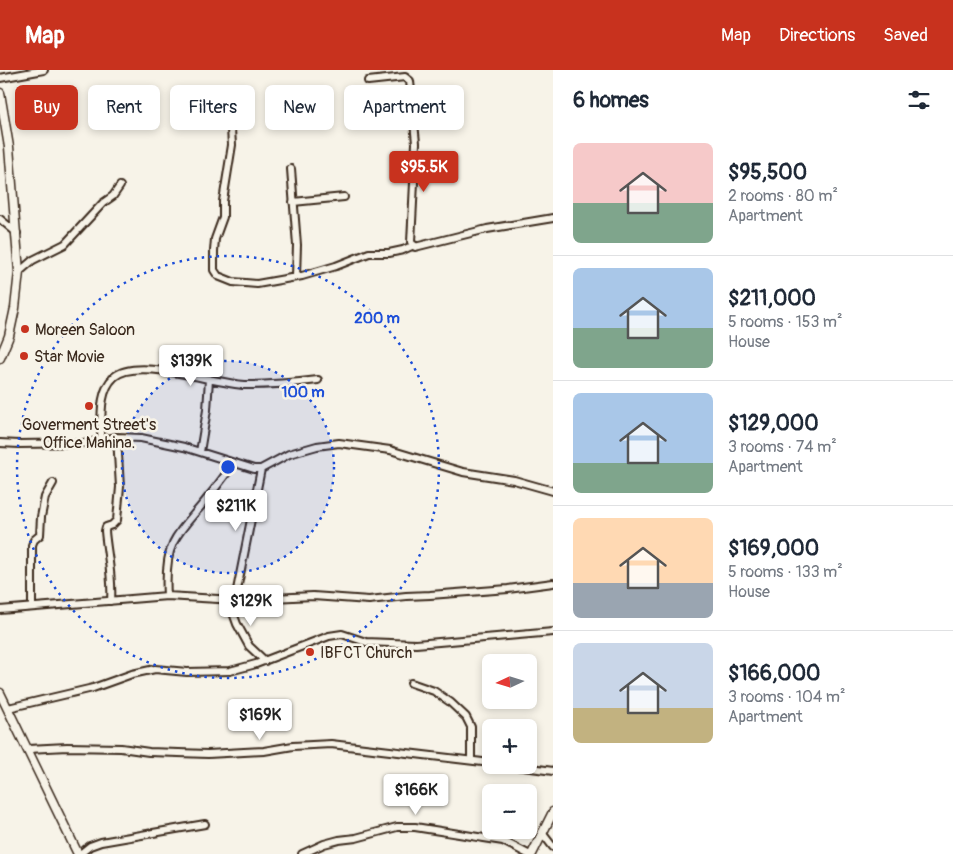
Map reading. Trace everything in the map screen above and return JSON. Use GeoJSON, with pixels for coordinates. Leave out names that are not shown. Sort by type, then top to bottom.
{"type":"FeatureCollection","features":[{"type":"Feature","properties":{"kind":"street"},"geometry":{"type":"LineString","coordinates":[[0,78],[44,70]]}},
{"type":"Feature","properties":{"kind":"street"},"geometry":{"type":"LineString","coordinates":[[368,81],[405,77],[410,70]]}},
{"type":"Feature","properties":{"kind":"street"},"geometry":{"type":"LineString","coordinates":[[405,77],[410,82],[416,142],[412,242],[414,245]]}},
{"type":"Feature","properties":{"kind":"street"},"geometry":{"type":"LineString","coordinates":[[0,93],[6,124],[17,233],[18,272],[15,308],[9,336],[0,358]]}},
{"type":"Feature","properties":{"kind":"street"},"geometry":{"type":"LineString","coordinates":[[232,130],[232,145],[222,201],[223,217],[214,251],[214,270],[218,276],[234,282],[257,284],[336,266],[368,254],[389,253],[414,245],[415,247],[487,230],[553,218]]}},
{"type":"Feature","properties":{"kind":"street"},"geometry":{"type":"LineString","coordinates":[[291,169],[297,245],[296,276]]}},
{"type":"Feature","properties":{"kind":"street"},"geometry":{"type":"LineString","coordinates":[[18,272],[33,260],[65,244],[103,203],[113,196],[120,186]]}},
{"type":"Feature","properties":{"kind":"street"},"geometry":{"type":"LineString","coordinates":[[294,202],[344,197]]}},
{"type":"Feature","properties":{"kind":"street"},"geometry":{"type":"LineString","coordinates":[[0,218],[17,233]]}},
{"type":"Feature","properties":{"kind":"street"},"geometry":{"type":"LineString","coordinates":[[102,440],[103,399],[107,385],[122,371],[134,369],[173,372],[244,385],[318,380]]}},
{"type":"Feature","properties":{"kind":"street"},"geometry":{"type":"LineString","coordinates":[[200,452],[210,379]]}},
{"type":"Feature","properties":{"kind":"street"},"geometry":{"type":"LineString","coordinates":[[111,601],[111,570],[105,530],[117,520],[120,487],[116,437]]}},
{"type":"Feature","properties":{"kind":"street"},"geometry":{"type":"LineString","coordinates":[[0,443],[88,443],[116,437],[141,438],[184,447],[254,469],[261,469],[289,454],[317,446],[339,443],[390,450],[463,472],[514,480],[553,491]]}},
{"type":"Feature","properties":{"kind":"street"},"geometry":{"type":"LineString","coordinates":[[167,596],[168,563],[173,543],[190,518],[200,508],[234,463]]}},
{"type":"Feature","properties":{"kind":"street"},"geometry":{"type":"LineString","coordinates":[[261,469],[232,600],[237,624],[249,646],[264,661]]}},
{"type":"Feature","properties":{"kind":"street"},"geometry":{"type":"LineString","coordinates":[[32,607],[32,545],[34,540],[40,535],[45,498],[53,483]]}},
{"type":"Feature","properties":{"kind":"street"},"geometry":{"type":"LineString","coordinates":[[0,610],[167,596],[232,600],[313,596],[369,600],[553,583]]}},
{"type":"Feature","properties":{"kind":"street"},"geometry":{"type":"LineString","coordinates":[[8,708],[93,688],[132,674],[155,669],[187,672],[230,671],[264,661],[329,636],[342,634],[366,642],[416,644],[553,632]]}},
{"type":"Feature","properties":{"kind":"street"},"geometry":{"type":"LineString","coordinates":[[411,683],[434,691],[450,702],[466,717],[471,727],[471,760]]}},
{"type":"Feature","properties":{"kind":"street"},"geometry":{"type":"LineString","coordinates":[[0,693],[79,854],[90,846],[101,842],[205,824]]}},
{"type":"Feature","properties":{"kind":"street"},"geometry":{"type":"LineString","coordinates":[[28,750],[67,747],[121,748],[149,752],[208,754],[264,751],[293,746],[331,744],[482,762]]}},
{"type":"Feature","properties":{"kind":"street"},"geometry":{"type":"LineString","coordinates":[[537,769],[553,771]]}},
{"type":"Feature","properties":{"kind":"street"},"geometry":{"type":"LineString","coordinates":[[532,854],[553,812]]}},
{"type":"Feature","properties":{"kind":"street"},"geometry":{"type":"LineString","coordinates":[[302,854],[338,840],[356,838],[397,827],[415,826],[503,841],[528,854]]}},
{"type":"Feature","properties":{"kind":"street"},"geometry":{"type":"LineString","coordinates":[[543,834],[553,847]]}},
{"type":"Feature","properties":{"kind":"place","name":"Moreen Saloon"},"geometry":{"type":"Point","coordinates":[25,329]}},
{"type":"Feature","properties":{"kind":"place","name":"Star Movie"},"geometry":{"type":"Point","coordinates":[24,356]}},
{"type":"Feature","properties":{"kind":"place","name":"Goverment Street's Office Mahina."},"geometry":{"type":"Point","coordinates":[89,406]}},
{"type":"Feature","properties":{"kind":"place","name":"IBFCT Church"},"geometry":{"type":"Point","coordinates":[310,652]}}]}
